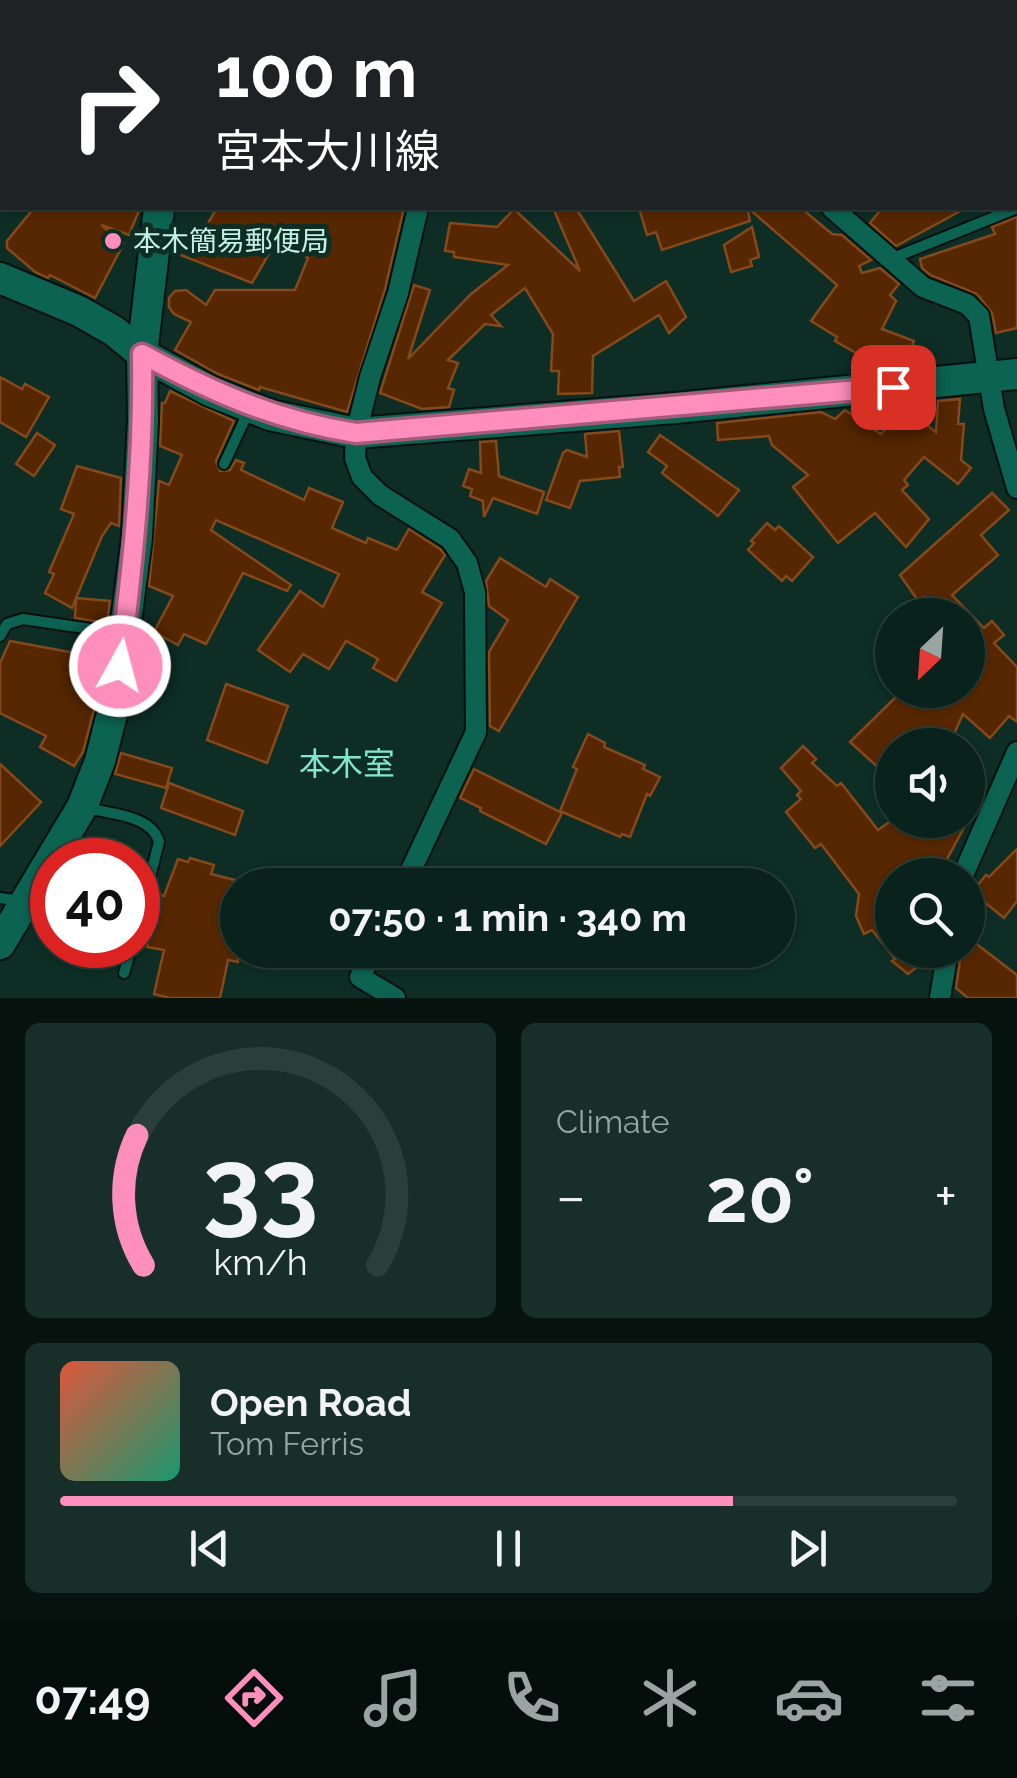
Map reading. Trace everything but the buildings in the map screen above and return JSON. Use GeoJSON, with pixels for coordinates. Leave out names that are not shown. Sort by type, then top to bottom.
{"type":"FeatureCollection","features":[{"type":"Feature","properties":{"kind":"main road"},"geometry":{"type":"LineString","coordinates":[[0,944],[13,900],[82,807],[100,761],[116,698],[138,518],[142,354],[159,210]]}},
{"type":"Feature","properties":{"kind":"main road"},"geometry":{"type":"LineString","coordinates":[[0,278],[79,311],[114,331],[142,354],[210,391],[305,424],[356,433],[1004,376]]}},
{"type":"Feature","properties":{"kind":"street"},"geometry":{"type":"LineString","coordinates":[[412,868],[476,732],[476,592],[467,563],[450,539],[380,495],[362,477],[355,458],[356,433],[398,293],[418,210]]}},
{"type":"Feature","properties":{"kind":"street"},"geometry":{"type":"LineString","coordinates":[[834,210],[923,288],[967,304],[979,316],[1004,376],[994,408],[1017,488]]}},
{"type":"Feature","properties":{"kind":"street"},"geometry":{"type":"LineString","coordinates":[[970,858],[1017,752]]}},
{"type":"Feature","properties":{"kind":"street"},"geometry":{"type":"LineString","coordinates":[[364,968],[360,977],[395,998]]}},
{"type":"Feature","properties":{"kind":"lane"},"geometry":{"type":"LineString","coordinates":[[892,258],[1012,210]]}},
{"type":"Feature","properties":{"kind":"lane"},"geometry":{"type":"LineString","coordinates":[[224,464],[250,407]]}},
{"type":"Feature","properties":{"kind":"lane"},"geometry":{"type":"LineString","coordinates":[[0,636],[7,624],[23,619],[124,634]]}},
{"type":"Feature","properties":{"kind":"lane"},"geometry":{"type":"LineString","coordinates":[[82,807],[146,823],[157,838]]}},
{"type":"Feature","properties":{"kind":"lane"},"geometry":{"type":"LineString","coordinates":[[124,974],[126,968]]}},
{"type":"Feature","properties":{"kind":"place","name":"本木簡易郵便局"},"geometry":{"type":"Point","coordinates":[113,241]}},
{"type":"Feature","properties":{"kind":"district","name":"本木室"},"geometry":{"type":"Point","coordinates":[347,764]}},
{"type":"Feature","properties":{"kind":"route"},"geometry":{"type":"LineString","coordinates":[[120,666],[136,537],[143,420],[142,354],[210,391],[270,415],[356,433],[893,387]]}}]}
